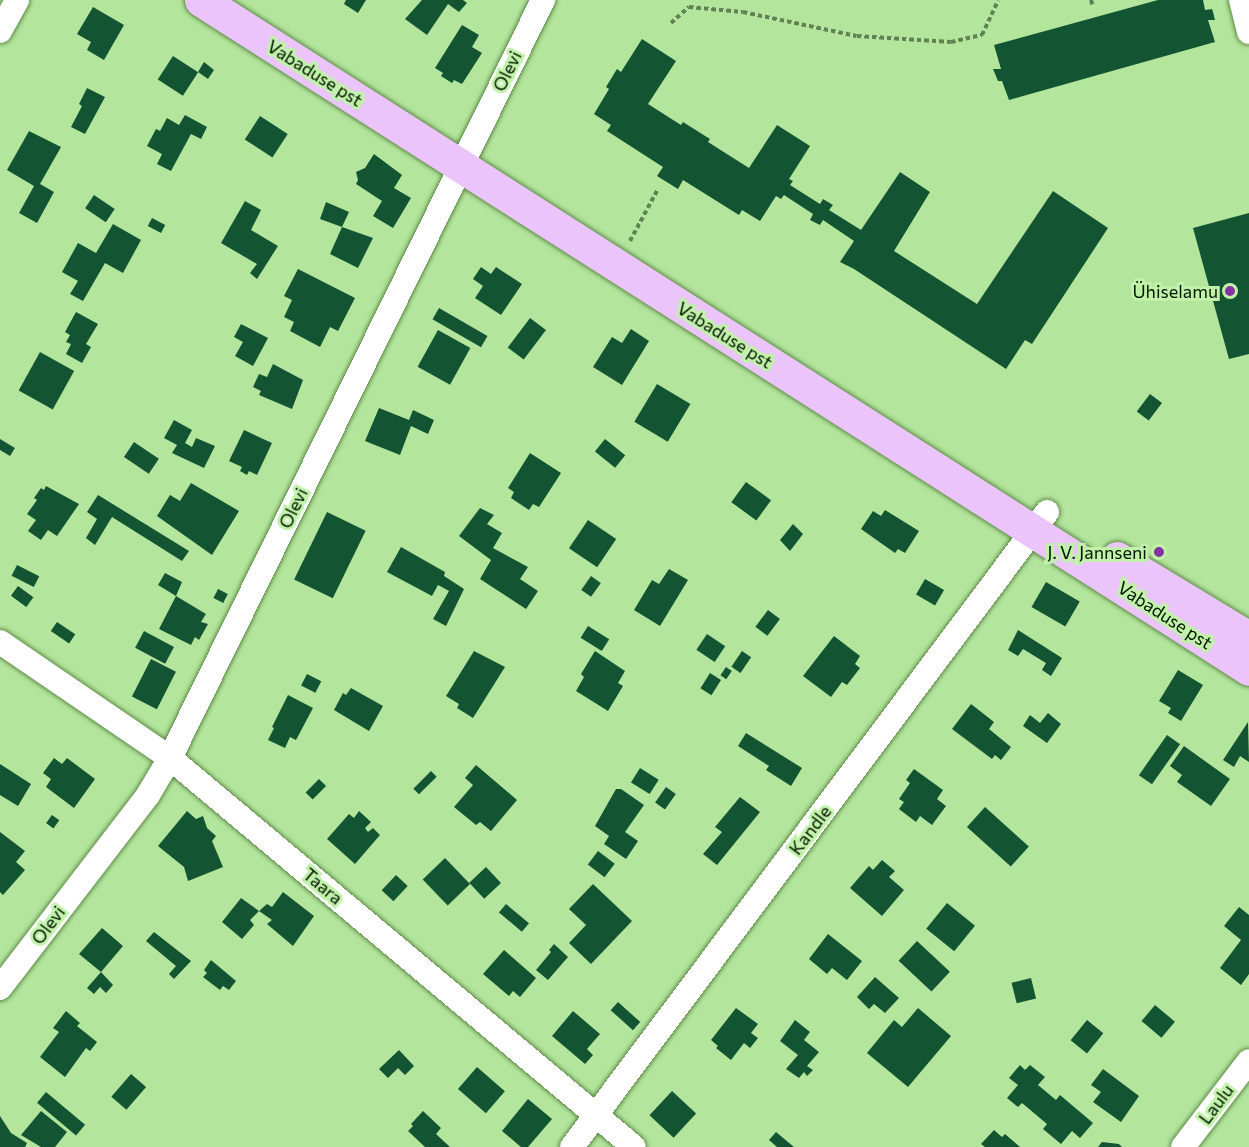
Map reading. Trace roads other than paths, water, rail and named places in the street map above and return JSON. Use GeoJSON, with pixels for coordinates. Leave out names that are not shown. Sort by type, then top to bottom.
{"type":"FeatureCollection","features":[{"type":"Feature","properties":{"kind":"highway","name":"Vabaduse pst"},"geometry":{"type":"LineString","coordinates":[[201,0],[466,156],[627,247],[1041,522],[1249,669]]}},
{"type":"Feature","properties":{"kind":"highway","name":"Vabaduse pst"},"geometry":{"type":"LineString","coordinates":[[242,0],[466,156],[1041,522],[1249,638]]}},
{"type":"Feature","properties":{"kind":"street"},"geometry":{"type":"LineString","coordinates":[[0,30],[17,0]]}},
{"type":"Feature","properties":{"kind":"street","name":"Olevi"},"geometry":{"type":"LineString","coordinates":[[0,988],[148,795],[170,758],[543,0]]}},
{"type":"Feature","properties":{"kind":"street"},"geometry":{"type":"LineString","coordinates":[[1241,0],[1249,32]]}},
{"type":"Feature","properties":{"kind":"street","name":"Kandle"},"geometry":{"type":"LineString","coordinates":[[572,1147],[1041,522]]}},
{"type":"Feature","properties":{"kind":"street","name":"Taara"},"geometry":{"type":"LineString","coordinates":[[0,642],[170,758],[634,1147]]}},
{"type":"Feature","properties":{"kind":"street","name":"Laulu"},"geometry":{"type":"LineString","coordinates":[[1184,1147],[1249,1061]]}},
{"type":"Feature","properties":{"kind":"place","name":"Ühiselamu"},"geometry":{"type":"Point","coordinates":[1230,291]}},
{"type":"Feature","properties":{"kind":"place","name":"J. V. Jannseni"},"geometry":{"type":"Point","coordinates":[1159,552]}}]}
